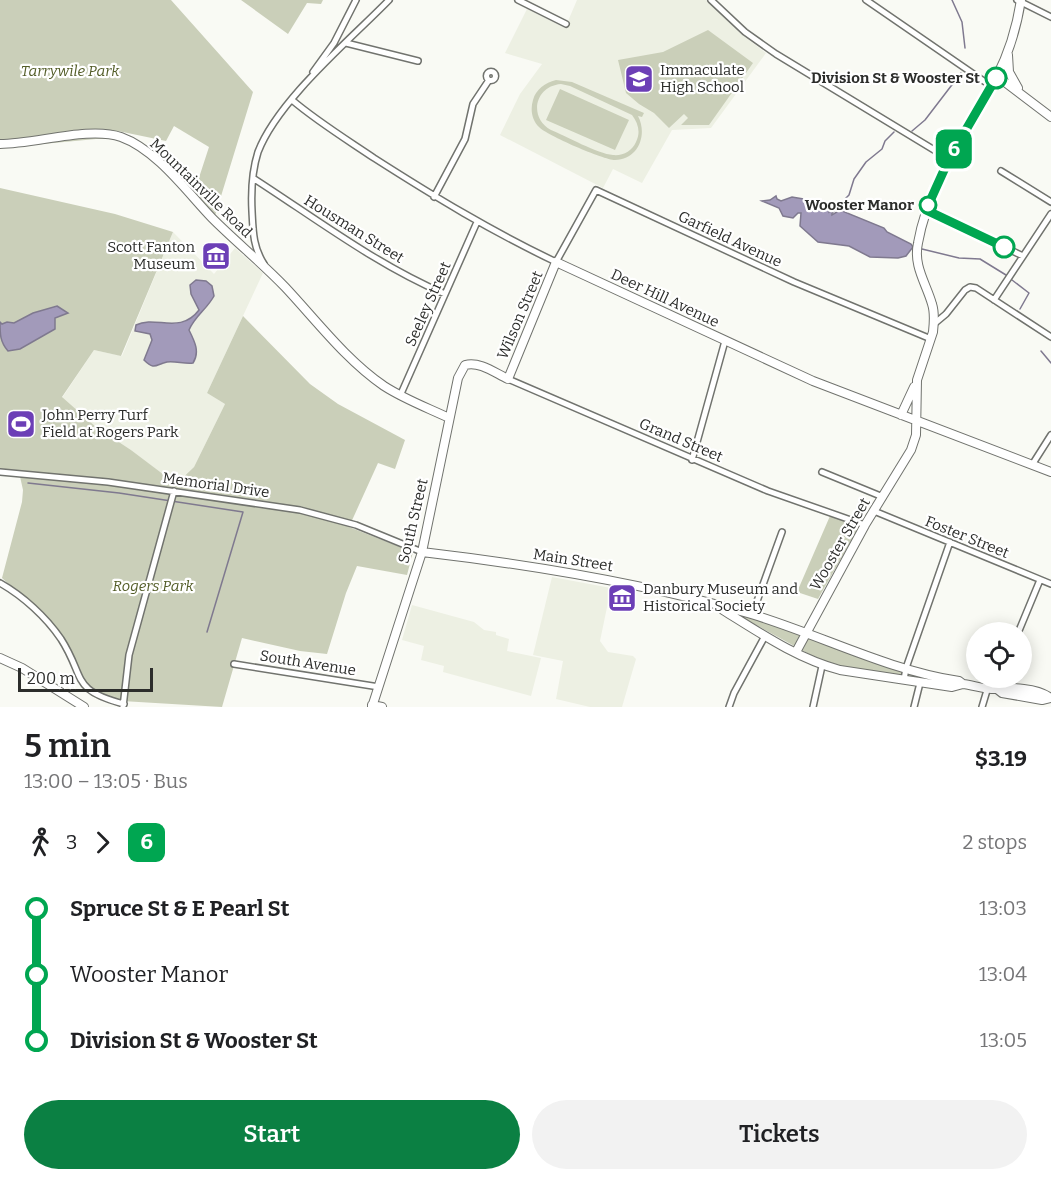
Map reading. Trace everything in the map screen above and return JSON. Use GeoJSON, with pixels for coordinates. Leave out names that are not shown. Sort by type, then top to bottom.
{"type":"FeatureCollection","features":[{"type":"Feature","properties":{"kind":"street"},"geometry":{"type":"LineString","coordinates":[[308,81],[334,43],[356,0]]}},
{"type":"Feature","properties":{"kind":"street"},"geometry":{"type":"LineString","coordinates":[[271,272],[257,252],[253,237],[253,178],[258,152],[292,100],[308,81],[390,0]]}},
{"type":"Feature","properties":{"kind":"street"},"geometry":{"type":"LineString","coordinates":[[518,0],[566,24]]}},
{"type":"Feature","properties":{"kind":"street"},"geometry":{"type":"LineString","coordinates":[[711,0],[745,32],[776,54],[949,159]]}},
{"type":"Feature","properties":{"kind":"street"},"geometry":{"type":"LineString","coordinates":[[866,0],[991,86]]}},
{"type":"Feature","properties":{"kind":"street"},"geometry":{"type":"LineString","coordinates":[[901,415],[917,380],[934,324],[932,304],[921,276],[916,252],[926,210],[949,159],[997,76],[1008,50],[1020,1],[1051,17]]}},
{"type":"Feature","properties":{"kind":"street"},"geometry":{"type":"LineString","coordinates":[[346,43],[418,62]]}},
{"type":"Feature","properties":{"kind":"street"},"geometry":{"type":"LineString","coordinates":[[1008,50],[1009,72],[1026,99]]}},
{"type":"Feature","properties":{"kind":"street"},"geometry":{"type":"LineString","coordinates":[[997,76],[1051,117]]}},
{"type":"Feature","properties":{"kind":"street"},"geometry":{"type":"LineString","coordinates":[[434,196],[465,138],[473,104],[489,80]]}},
{"type":"Feature","properties":{"kind":"street","name":"Deer Hill Avenue"},"geometry":{"type":"LineString","coordinates":[[292,100],[319,121],[434,196],[477,222],[556,262],[803,377],[1051,472]]}},
{"type":"Feature","properties":{"kind":"street","name":"Mountainville Road"},"geometry":{"type":"LineString","coordinates":[[0,144],[106,134],[121,137],[138,146],[166,170],[213,219],[271,272],[371,377],[400,396],[450,418]]}},
{"type":"Feature","properties":{"kind":"street"},"geometry":{"type":"LineString","coordinates":[[1001,171],[1051,202]]}},
{"type":"Feature","properties":{"kind":"street","name":"Housman Street"},"geometry":{"type":"LineString","coordinates":[[253,178],[379,260],[425,286],[445,294]]}},
{"type":"Feature","properties":{"kind":"street","name":"Garfield Avenue"},"geometry":{"type":"LineString","coordinates":[[556,262],[596,190],[794,282],[931,339]]}},
{"type":"Feature","properties":{"kind":"street"},"geometry":{"type":"LineString","coordinates":[[926,210],[1023,256]]}},
{"type":"Feature","properties":{"kind":"street"},"geometry":{"type":"LineString","coordinates":[[994,300],[1051,214]]}},
{"type":"Feature","properties":{"kind":"street","name":"Seeley Street"},"geometry":{"type":"LineString","coordinates":[[400,396],[477,222]]}},
{"type":"Feature","properties":{"kind":"street"},"geometry":{"type":"LineString","coordinates":[[239,243],[253,237]]}},
{"type":"Feature","properties":{"kind":"street","name":"Wilson Street"},"geometry":{"type":"LineString","coordinates":[[508,379],[556,262]]}},
{"type":"Feature","properties":{"kind":"street"},"geometry":{"type":"LineString","coordinates":[[934,324],[970,287],[976,288],[1050,334]]}},
{"type":"Feature","properties":{"kind":"street"},"geometry":{"type":"LineString","coordinates":[[692,460],[725,341]]}},
{"type":"Feature","properties":{"kind":"street","name":"South Street"},"geometry":{"type":"LineString","coordinates":[[372,706],[422,552],[458,378],[465,365],[472,363],[491,371]]}},
{"type":"Feature","properties":{"kind":"street","name":"Grand Street"},"geometry":{"type":"LineString","coordinates":[[491,371],[692,460],[768,491],[865,525]]}},
{"type":"Feature","properties":{"kind":"street","name":"Wooster Street"},"geometry":{"type":"LineString","coordinates":[[911,450],[916,435],[917,380]]}},
{"type":"Feature","properties":{"kind":"street","name":"Wooster Street"},"geometry":{"type":"LineString","coordinates":[[795,652],[865,525],[927,426]]}},
{"type":"Feature","properties":{"kind":"street"},"geometry":{"type":"LineString","coordinates":[[1032,465],[1051,435]]}},
{"type":"Feature","properties":{"kind":"street","name":"Memorial Drive"},"geometry":{"type":"LineString","coordinates":[[0,472],[108,482],[286,507],[356,525],[422,552]]}},
{"type":"Feature","properties":{"kind":"street"},"geometry":{"type":"LineString","coordinates":[[822,472],[883,497]]}},
{"type":"Feature","properties":{"kind":"street"},"geometry":{"type":"LineString","coordinates":[[0,583],[19,596],[49,625],[60,639],[82,684],[89,691],[99,697],[124,705],[129,655],[174,491]]}},
{"type":"Feature","properties":{"kind":"street","name":"Foster Street"},"geometry":{"type":"LineString","coordinates":[[874,511],[1051,584]]}},
{"type":"Feature","properties":{"kind":"street"},"geometry":{"type":"LineString","coordinates":[[752,615],[782,532]]}},
{"type":"Feature","properties":{"kind":"street"},"geometry":{"type":"LineString","coordinates":[[904,680],[906,668],[950,542]]}},
{"type":"Feature","properties":{"kind":"street","name":"Main Street"},"geometry":{"type":"LineString","coordinates":[[422,552],[476,558],[616,581],[677,594],[752,615],[906,668],[959,681],[963,684]]}},
{"type":"Feature","properties":{"kind":"street"},"geometry":{"type":"LineString","coordinates":[[1023,622],[1040,580]]}},
{"type":"Feature","properties":{"kind":"street","name":"Main Street"},"geometry":{"type":"LineString","coordinates":[[717,606],[765,636],[822,666],[920,683],[952,687],[966,684]]}},
{"type":"Feature","properties":{"kind":"street"},"geometry":{"type":"LineString","coordinates":[[729,707],[741,678],[765,636]]}},
{"type":"Feature","properties":{"kind":"street"},"geometry":{"type":"LineString","coordinates":[[0,658],[22,668],[84,707]]}},
{"type":"Feature","properties":{"kind":"street","name":"South Avenue"},"geometry":{"type":"LineString","coordinates":[[234,664],[379,687]]}},
{"type":"Feature","properties":{"kind":"street"},"geometry":{"type":"LineString","coordinates":[[813,707],[822,666]]}},
{"type":"Feature","properties":{"kind":"street"},"geometry":{"type":"LineString","coordinates":[[914,707],[920,683]]}},
{"type":"Feature","properties":{"kind":"street"},"geometry":{"type":"LineString","coordinates":[[982,707],[988,688]]}},
{"type":"Feature","properties":{"kind":"street","name":"Main Street"},"geometry":{"type":"LineString","coordinates":[[992,688],[1002,693],[1041,700],[1050,698]]}},
{"type":"Feature","properties":{"kind":"street"},"geometry":{"type":"LineString","coordinates":[[372,706],[382,707]]}},
{"type":"Feature","properties":{"kind":"shaded area","name":"Immaculate High School"},"geometry":{"type":"Polygon","coordinates":[[[577,0],[706,0],[740,33],[766,53],[711,128],[672,130],[642,183],[613,169],[603,188],[500,135],[520,94],[542,64],[505,53],[527,9],[565,28],[577,0]]]}},
{"type":"Feature","properties":{"kind":"shaded area"},"geometry":{"type":"Polygon","coordinates":[[[776,196],[781,201],[792,197],[827,203],[829,212],[837,206],[832,215],[840,210],[884,228],[913,247],[906,256],[898,258],[870,257],[849,246],[818,242],[800,226],[801,213],[793,218],[783,216],[779,208],[762,201],[776,196]]]}},
{"type":"Feature","properties":{"kind":"shaded area"},"geometry":{"type":"Polygon","coordinates":[[[173,232],[214,274],[235,248],[263,273],[207,393],[225,404],[194,467],[175,484],[131,450],[96,427],[62,398],[94,350],[122,356],[173,232]]]}},
{"type":"Feature","properties":{"kind":"shaded area"},"geometry":{"type":"Polygon","coordinates":[[[196,280],[206,281],[212,286],[214,296],[189,330],[196,351],[193,363],[170,362],[151,365],[144,360],[152,340],[150,334],[135,331],[136,325],[152,322],[176,323],[192,317],[199,310],[191,294],[190,285],[196,280]]]}},
{"type":"Feature","properties":{"kind":"shaded area"},"geometry":{"type":"Polygon","coordinates":[[[57,306],[68,313],[55,318],[55,329],[20,349],[8,351],[1,338],[0,322],[2,324],[14,323],[33,313],[57,306]]]}},
{"type":"Feature","properties":{"kind":"shaded area"},"geometry":{"type":"Polygon","coordinates":[[[552,577],[611,588],[600,641],[608,652],[633,656],[636,659],[622,707],[590,707],[556,699],[563,661],[533,655],[552,577]]]}},
{"type":"Feature","properties":{"kind":"shaded area"},"geometry":{"type":"Polygon","coordinates":[[[412,605],[474,622],[484,630],[496,632],[496,635],[509,639],[507,651],[541,658],[531,696],[443,672],[444,666],[421,660],[424,646],[402,640],[412,605]]]}},
{"type":"Feature","properties":{"kind":"green space","name":"Tarrywile Park"},"geometry":{"type":"Polygon","coordinates":[[[0,0],[171,0],[253,92],[214,219],[193,196],[209,147],[174,126],[166,141],[118,131],[113,139],[0,148],[0,0]]]}},
{"type":"Feature","properties":{"kind":"green space"},"geometry":{"type":"Polygon","coordinates":[[[241,0],[323,0],[321,4],[307,3],[288,34],[241,0]]]}},
{"type":"Feature","properties":{"kind":"green space"},"geometry":{"type":"Polygon","coordinates":[[[708,30],[753,63],[709,125],[681,125],[688,118],[684,114],[669,128],[654,113],[626,93],[618,60],[663,52],[708,30]]]}},
{"type":"Feature","properties":{"kind":"green space"},"geometry":{"type":"Polygon","coordinates":[[[556,80],[572,82],[644,113],[642,117],[638,116],[642,131],[635,151],[623,159],[609,159],[563,141],[539,127],[532,115],[534,96],[545,85],[556,80]],[[561,84],[552,86],[540,96],[537,110],[544,124],[551,130],[607,154],[620,155],[632,148],[639,131],[632,115],[561,84]]]}},
{"type":"Feature","properties":{"kind":"green space"},"geometry":{"type":"Polygon","coordinates":[[[560,89],[629,120],[615,150],[546,120],[560,89]]]}},
{"type":"Feature","properties":{"kind":"green space","name":"Rogers Park"},"geometry":{"type":"Polygon","coordinates":[[[0,188],[115,214],[173,232],[121,356],[94,350],[62,397],[96,427],[176,484],[194,467],[225,404],[207,393],[243,316],[310,384],[338,404],[405,440],[395,469],[378,463],[349,527],[413,552],[407,575],[357,566],[327,654],[300,651],[242,638],[222,707],[122,701],[96,694],[83,681],[57,629],[2,578],[22,502],[23,490],[19,472],[0,470],[0,188]]]}},
{"type":"Feature","properties":{"kind":"green space"},"geometry":{"type":"Polygon","coordinates":[[[830,516],[859,527],[818,599],[797,592],[830,516]]]}},
{"type":"Feature","properties":{"kind":"green space"},"geometry":{"type":"Polygon","coordinates":[[[741,613],[946,682],[850,668],[818,659],[740,616],[741,613]]]}},
{"type":"Feature","properties":{"kind":"waterway"},"geometry":{"type":"LineString","coordinates":[[952,0],[962,22],[965,48]]}},
{"type":"Feature","properties":{"kind":"waterway"},"geometry":{"type":"LineString","coordinates":[[912,131],[925,120],[961,73]]}},
{"type":"Feature","properties":{"kind":"waterway"},"geometry":{"type":"LineString","coordinates":[[836,208],[849,195],[854,179],[866,162],[882,149],[885,141],[894,132]]}},
{"type":"Feature","properties":{"kind":"waterway"},"geometry":{"type":"LineString","coordinates":[[922,249],[959,258],[980,259],[1006,275]]}},
{"type":"Feature","properties":{"kind":"waterway"},"geometry":{"type":"LineString","coordinates":[[1012,280],[1029,293],[1020,309]]}},
{"type":"Feature","properties":{"kind":"waterway"},"geometry":{"type":"LineString","coordinates":[[1041,351],[1051,363]]}},
{"type":"Feature","properties":{"kind":"waterway"},"geometry":{"type":"LineString","coordinates":[[28,483],[119,493],[243,512],[207,632]]}},
{"type":"Feature","properties":{"kind":"bus line","name":"6"},"geometry":{"type":"LineString","coordinates":[[996,78],[949,159],[926,210],[1004,247]]}},
{"type":"Feature","properties":{"kind":"place","name":"Division St & Wooster St"},"geometry":{"type":"Point","coordinates":[996,78]}},
{"type":"Feature","properties":{"kind":"place","name":"Immaculate High School"},"geometry":{"type":"Point","coordinates":[639,79]}},
{"type":"Feature","properties":{"kind":"place","name":"Wooster Manor"},"geometry":{"type":"Point","coordinates":[928,205]}},
{"type":"Feature","properties":{"kind":"place","name":"Scott Fanton Museum"},"geometry":{"type":"Point","coordinates":[216,256]}},
{"type":"Feature","properties":{"kind":"place","name":"John Perry Turf Field at Rogers Park"},"geometry":{"type":"Point","coordinates":[21,424]}},
{"type":"Feature","properties":{"kind":"place","name":"Danbury Museum and Historical Society"},"geometry":{"type":"Point","coordinates":[622,598]}}]}
